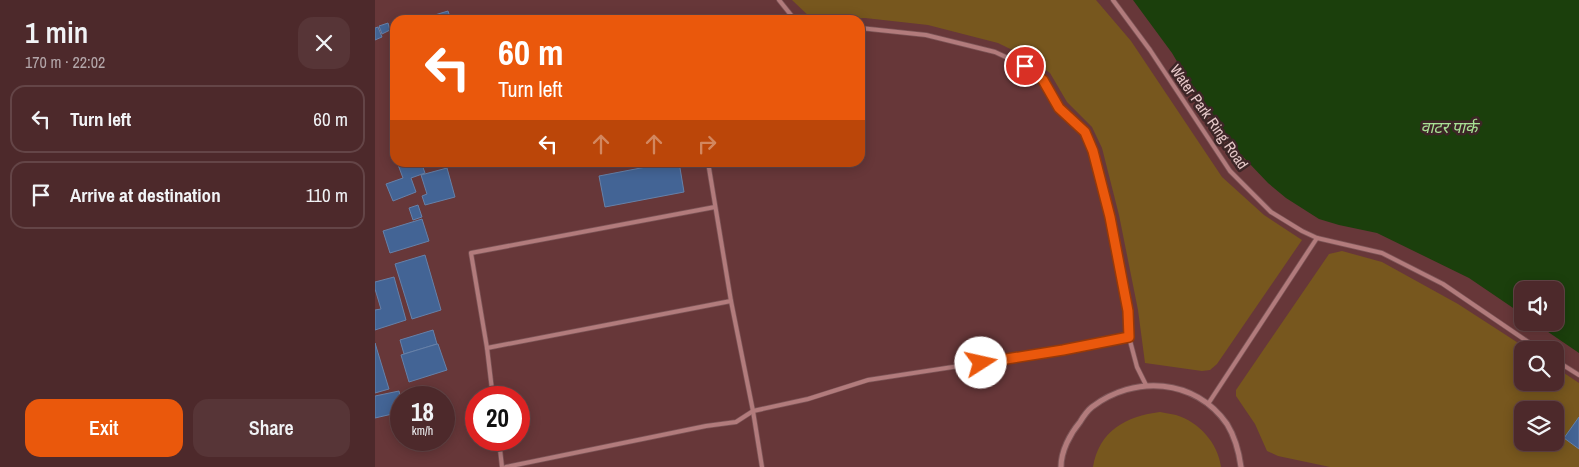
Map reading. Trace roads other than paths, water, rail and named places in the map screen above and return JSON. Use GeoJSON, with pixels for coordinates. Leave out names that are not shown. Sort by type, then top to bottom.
{"type":"FeatureCollection","features":[{"type":"Feature","properties":{"kind":"street"},"geometry":{"type":"LineString","coordinates":[[1061,467],[1061,460],[1071,432],[1090,408],[1116,392],[1145,385],[1167,386],[1189,392],[1208,404],[1227,424],[1239,450],[1241,467]]}},
{"type":"Feature","properties":{"kind":"lane"},"geometry":{"type":"LineString","coordinates":[[779,0],[791,15]]}},
{"type":"Feature","properties":{"kind":"lane","name":"Water Park Ring Road"},"geometry":{"type":"LineString","coordinates":[[1113,0],[1150,50],[1230,170],[1271,212],[1317,238],[1381,252],[1443,284],[1527,341]]}},
{"type":"Feature","properties":{"kind":"lane"},"geometry":{"type":"LineString","coordinates":[[865,29],[927,35],[995,52],[1025,66],[1043,80],[1059,108],[1085,132],[1093,151],[1110,217],[1128,311],[1129,337],[1137,367],[1145,385]]}},
{"type":"Feature","properties":{"kind":"lane"},"geometry":{"type":"LineString","coordinates":[[709,167],[731,301],[753,410],[762,467]]}},
{"type":"Feature","properties":{"kind":"lane"},"geometry":{"type":"LineString","coordinates":[[492,386],[471,253],[715,207]]}},
{"type":"Feature","properties":{"kind":"lane"},"geometry":{"type":"LineString","coordinates":[[1208,404],[1317,238]]}},
{"type":"Feature","properties":{"kind":"lane"},"geometry":{"type":"LineString","coordinates":[[487,348],[731,301]]}},
{"type":"Feature","properties":{"kind":"lane"},"geometry":{"type":"LineString","coordinates":[[506,467],[706,426],[736,422],[753,410],[808,398],[868,380],[1063,350],[1129,337]]}},
{"type":"Feature","properties":{"kind":"lane"},"geometry":{"type":"LineString","coordinates":[[1564,366],[1579,375]]}},
{"type":"Feature","properties":{"kind":"lane"},"geometry":{"type":"LineString","coordinates":[[500,451],[502,467]]}},
{"type":"Feature","properties":{"kind":"water","name":"वाटर पार्क"},"geometry":{"type":"Polygon","coordinates":[[[1133,0],[1579,0],[1579,353],[1547,331],[1564,331],[1564,281],[1514,281],[1514,309],[1469,278],[1377,233],[1319,219],[1286,198],[1268,183],[1230,143],[1200,100],[1172,53],[1133,0]]]}}]}
